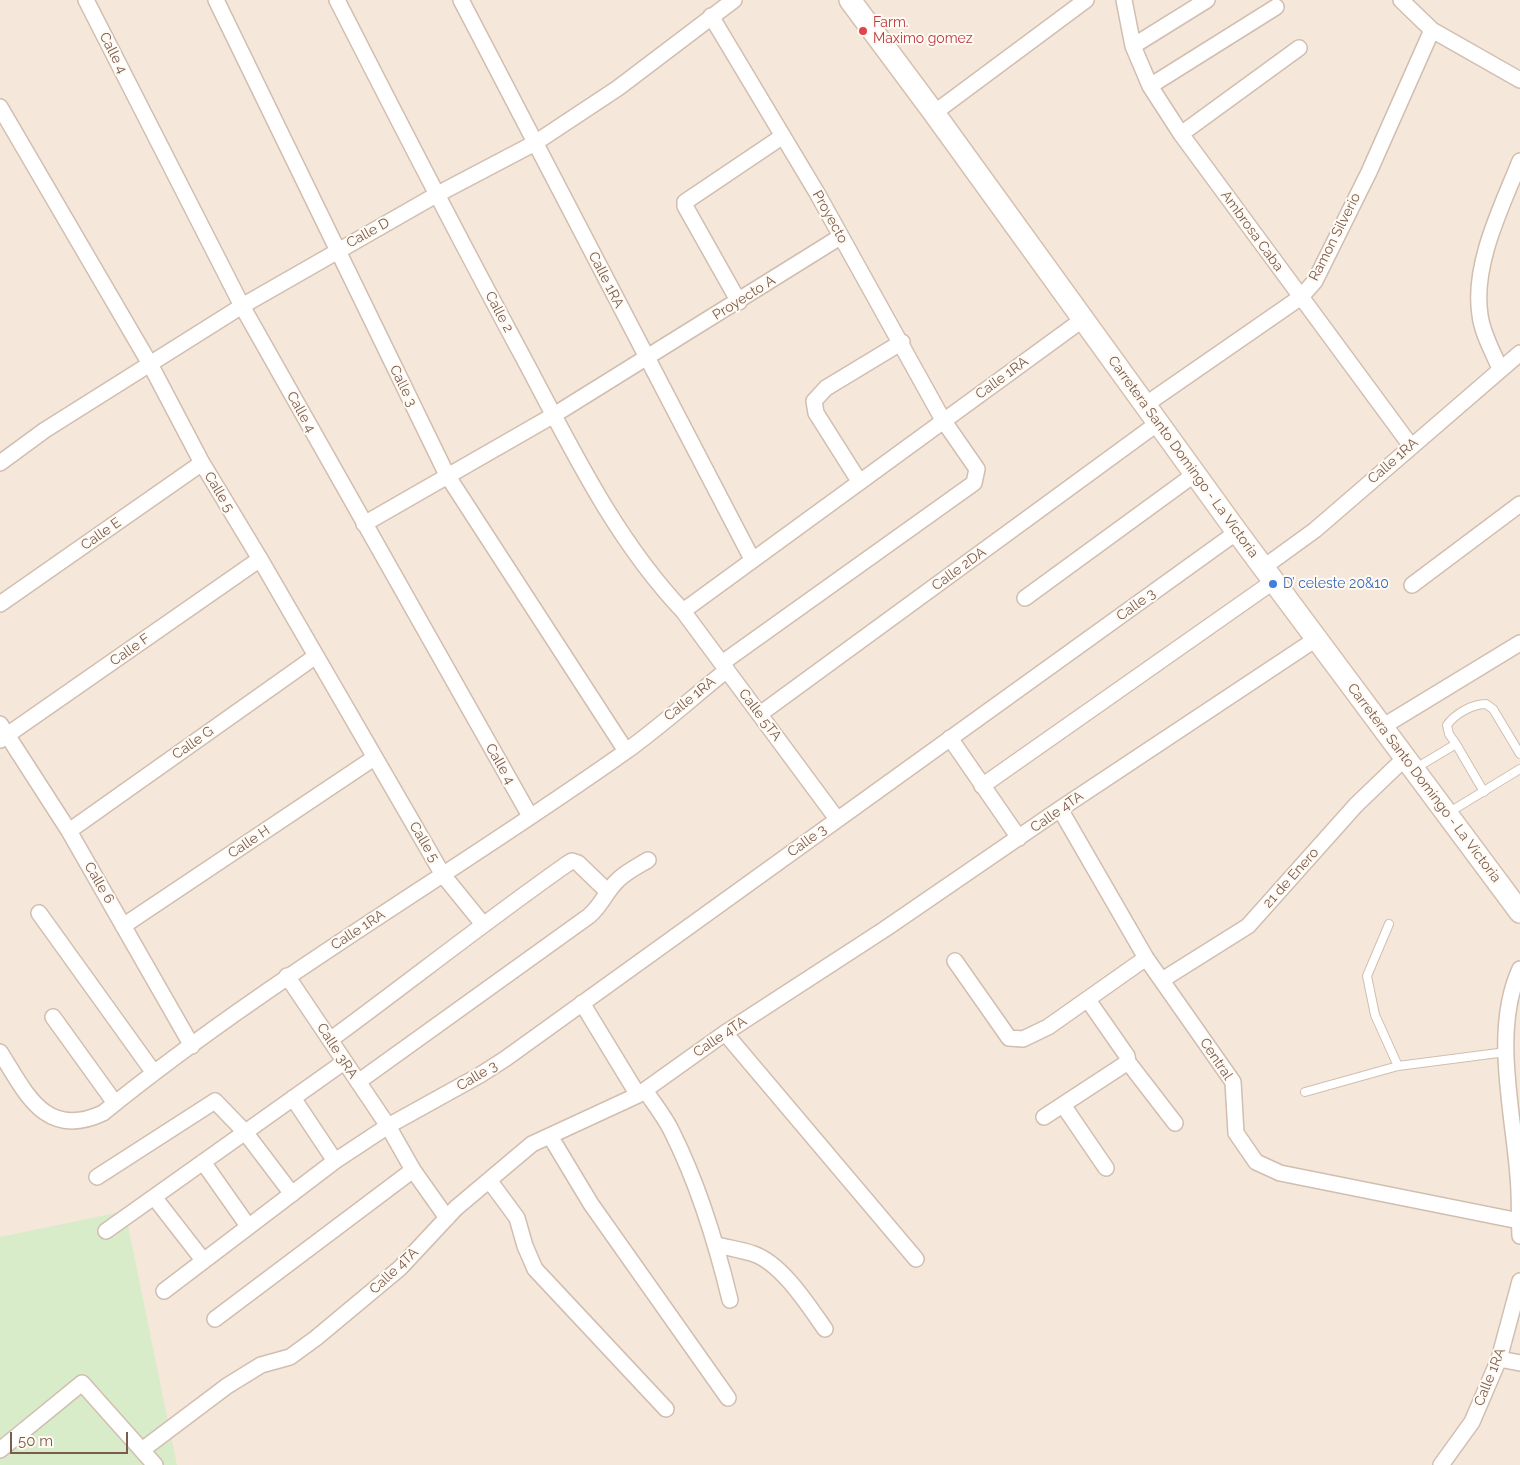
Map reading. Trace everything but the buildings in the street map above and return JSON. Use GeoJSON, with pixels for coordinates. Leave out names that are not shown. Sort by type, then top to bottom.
{"type":"FeatureCollection","features":[{"type":"Feature","properties":{"kind":"main road","name":"Carretera Santo Domingo - La Victoria"},"geometry":{"type":"LineString","coordinates":[[850,0],[1237,532],[1520,912]]}},
{"type":"Feature","properties":{"kind":"street","name":"Calle 4"},"geometry":{"type":"LineString","coordinates":[[86,0],[242,306],[530,816]]}},
{"type":"Feature","properties":{"kind":"street","name":"Calle 3"},"geometry":{"type":"LineString","coordinates":[[216,0],[447,475],[626,751]]}},
{"type":"Feature","properties":{"kind":"street","name":"Calle 2"},"geometry":{"type":"LineString","coordinates":[[337,0],[436,195],[600,502],[654,580],[683,611]]}},
{"type":"Feature","properties":{"kind":"street","name":"Calle 1RA"},"geometry":{"type":"LineString","coordinates":[[461,0],[752,559]]}},
{"type":"Feature","properties":{"kind":"street","name":"Calle D"},"geometry":{"type":"LineString","coordinates":[[0,463],[45,430],[242,306],[337,250],[535,142],[618,88],[734,0]]}},
{"type":"Feature","properties":{"kind":"street"},"geometry":{"type":"LineString","coordinates":[[934,113],[1085,0]]}},
{"type":"Feature","properties":{"kind":"street","name":"Ambrosa Caba"},"geometry":{"type":"LineString","coordinates":[[1124,0],[1133,46],[1150,86],[1181,134],[1411,446]]}},
{"type":"Feature","properties":{"kind":"street"},"geometry":{"type":"LineString","coordinates":[[1133,46],[1207,0]]}},
{"type":"Feature","properties":{"kind":"street"},"geometry":{"type":"LineString","coordinates":[[1401,0],[1432,30],[1520,80]]}},
{"type":"Feature","properties":{"kind":"street"},"geometry":{"type":"LineString","coordinates":[[1150,86],[1276,7]]}},
{"type":"Feature","properties":{"kind":"street","name":"Proyecto"},"geometry":{"type":"LineString","coordinates":[[711,16],[902,342],[943,420]]}},
{"type":"Feature","properties":{"kind":"street","name":"Ramon Silverio"},"geometry":{"type":"LineString","coordinates":[[1145,405],[1301,297],[1315,281],[1369,172],[1432,30]]}},
{"type":"Feature","properties":{"kind":"street"},"geometry":{"type":"LineString","coordinates":[[1181,134],[1299,48]]}},
{"type":"Feature","properties":{"kind":"street","name":"Calle 5"},"geometry":{"type":"LineString","coordinates":[[0,107],[150,364],[202,463],[443,875],[482,923]]}},
{"type":"Feature","properties":{"kind":"street"},"geometry":{"type":"LineString","coordinates":[[739,302],[685,206],[685,202],[783,136]]}},
{"type":"Feature","properties":{"kind":"street"},"geometry":{"type":"LineString","coordinates":[[1500,369],[1484,333],[1478,296],[1482,267],[1520,161]]}},
{"type":"Feature","properties":{"kind":"street","name":"Proyecto A"},"geometry":{"type":"LineString","coordinates":[[364,524],[554,415],[647,359],[840,237]]}},
{"type":"Feature","properties":{"kind":"street","name":"Calle 1RA"},"geometry":{"type":"LineString","coordinates":[[683,611],[1082,320]]}},
{"type":"Feature","properties":{"kind":"street"},"geometry":{"type":"LineString","coordinates":[[859,481],[816,413],[814,401],[826,388],[902,342]]}},
{"type":"Feature","properties":{"kind":"street","name":"Calle 1RA"},"geometry":{"type":"LineString","coordinates":[[982,786],[1269,574],[1315,530],[1520,353]]}},
{"type":"Feature","properties":{"kind":"street","name":"Calle 1RA"},"geometry":{"type":"LineString","coordinates":[[0,1052],[21,1088],[38,1109],[55,1117],[74,1121],[90,1119],[103,1113],[154,1073],[287,976],[443,875],[626,751],[724,666],[974,483],[977,469],[943,420]]}},
{"type":"Feature","properties":{"kind":"street","name":"Calle 2DA"},"geometry":{"type":"LineString","coordinates":[[760,714],[1158,424]]}},
{"type":"Feature","properties":{"kind":"street","name":"Calle E"},"geometry":{"type":"LineString","coordinates":[[0,604],[202,463]]}},
{"type":"Feature","properties":{"kind":"street"},"geometry":{"type":"LineString","coordinates":[[1025,598],[1195,474]]}},
{"type":"Feature","properties":{"kind":"street"},"geometry":{"type":"LineString","coordinates":[[1412,585],[1520,504]]}},
{"type":"Feature","properties":{"kind":"street","name":"Calle 3"},"geometry":{"type":"LineString","coordinates":[[164,1291],[335,1161],[388,1126],[480,1075],[1237,532]]}},
{"type":"Feature","properties":{"kind":"street","name":"Calle F"},"geometry":{"type":"LineString","coordinates":[[2,733],[260,560]]}},
{"type":"Feature","properties":{"kind":"street","name":"Calle 5TA"},"geometry":{"type":"LineString","coordinates":[[683,611],[838,819]]}},
{"type":"Feature","properties":{"kind":"street","name":"Calle 4TA"},"geometry":{"type":"LineString","coordinates":[[142,1450],[254,1369],[261,1365],[290,1357],[316,1338],[400,1268],[446,1218],[532,1144],[641,1093],[725,1033],[1316,639]]}},
{"type":"Feature","properties":{"kind":"street"},"geometry":{"type":"LineString","coordinates":[[1382,727],[1520,643]]}},
{"type":"Feature","properties":{"kind":"street","name":"Calle G"},"geometry":{"type":"LineString","coordinates":[[69,831],[316,656]]}},
{"type":"Feature","properties":{"kind":"street","name":"Calle 6"},"geometry":{"type":"LineString","coordinates":[[2,733],[69,831],[192,1046]]}},
{"type":"Feature","properties":{"kind":"street"},"geometry":{"type":"LineString","coordinates":[[950,738],[1019,838]]}},
{"type":"Feature","properties":{"kind":"street","name":"Calle H"},"geometry":{"type":"LineString","coordinates":[[124,926],[374,758]]}},
{"type":"Feature","properties":{"kind":"street","name":"21 de Enero"},"geometry":{"type":"LineString","coordinates":[[1162,980],[1248,926],[1356,804],[1409,764]]}},
{"type":"Feature","properties":{"kind":"street","name":"Central"},"geometry":{"type":"LineString","coordinates":[[1060,809],[1146,958],[1233,1082],[1236,1133],[1256,1162],[1280,1173],[1519,1221]]}},
{"type":"Feature","properties":{"kind":"street"},"geometry":{"type":"LineString","coordinates":[[358,1082],[589,916],[600,906],[618,880],[648,860]]}},
{"type":"Feature","properties":{"kind":"street"},"geometry":{"type":"LineString","coordinates":[[330,1040],[410,981],[482,923],[572,861],[578,863],[608,892]]}},
{"type":"Feature","properties":{"kind":"street"},"geometry":{"type":"LineString","coordinates":[[39,913],[154,1073]]}},
{"type":"Feature","properties":{"kind":"street"},"geometry":{"type":"LineString","coordinates":[[954,962],[1009,1038],[1023,1039],[1048,1027],[1146,958]]}},
{"type":"Feature","properties":{"kind":"street"},"geometry":{"type":"LineString","coordinates":[[1520,969],[1507,1007],[1506,1052],[1518,1178],[1520,1236]]}},
{"type":"Feature","properties":{"kind":"street","name":"Calle 3RA"},"geometry":{"type":"LineString","coordinates":[[287,976],[388,1126],[413,1170],[446,1218]]}},
{"type":"Feature","properties":{"kind":"street"},"geometry":{"type":"LineString","coordinates":[[1088,1000],[1127,1056],[1128,1062],[1175,1123]]}},
{"type":"Feature","properties":{"kind":"street"},"geometry":{"type":"LineString","coordinates":[[582,1003],[641,1093],[671,1130],[695,1184],[716,1245],[730,1300]]}},
{"type":"Feature","properties":{"kind":"street"},"geometry":{"type":"LineString","coordinates":[[54,1017],[115,1103]]}},
{"type":"Feature","properties":{"kind":"street"},"geometry":{"type":"LineString","coordinates":[[725,1033],[916,1259]]}},
{"type":"Feature","properties":{"kind":"street"},"geometry":{"type":"LineString","coordinates":[[106,1232],[344,1062]]}},
{"type":"Feature","properties":{"kind":"street"},"geometry":{"type":"LineString","coordinates":[[1044,1117],[1128,1062]]}},
{"type":"Feature","properties":{"kind":"street"},"geometry":{"type":"LineString","coordinates":[[292,1098],[335,1161]]}},
{"type":"Feature","properties":{"kind":"street"},"geometry":{"type":"LineString","coordinates":[[97,1177],[212,1101],[215,1101],[245,1132],[292,1194]]}},
{"type":"Feature","properties":{"kind":"street"},"geometry":{"type":"LineString","coordinates":[[1063,1105],[1106,1168]]}},
{"type":"Feature","properties":{"kind":"street"},"geometry":{"type":"LineString","coordinates":[[550,1136],[591,1204],[728,1398]]}},
{"type":"Feature","properties":{"kind":"street"},"geometry":{"type":"LineString","coordinates":[[203,1162],[248,1226]]}},
{"type":"Feature","properties":{"kind":"street"},"geometry":{"type":"LineString","coordinates":[[215,1319],[413,1170]]}},
{"type":"Feature","properties":{"kind":"street"},"geometry":{"type":"LineString","coordinates":[[489,1180],[517,1218],[525,1246],[535,1269],[666,1409]]}},
{"type":"Feature","properties":{"kind":"street"},"geometry":{"type":"LineString","coordinates":[[154,1197],[203,1260]]}},
{"type":"Feature","properties":{"kind":"street"},"geometry":{"type":"LineString","coordinates":[[716,1245],[756,1254],[777,1269],[801,1295],[825,1329]]}},
{"type":"Feature","properties":{"kind":"street","name":"Calle 1RA"},"geometry":{"type":"LineString","coordinates":[[1441,1465],[1472,1422],[1499,1359],[1520,1281]]}},
{"type":"Feature","properties":{"kind":"street"},"geometry":{"type":"LineString","coordinates":[[1499,1359],[1520,1363]]}},
{"type":"Feature","properties":{"kind":"street"},"geometry":{"type":"LineString","coordinates":[[0,1450],[82,1384],[155,1465]]}},
{"type":"Feature","properties":{"kind":"lane"},"geometry":{"type":"LineString","coordinates":[[1484,792],[1449,734],[1447,725],[1452,718],[1478,704],[1486,704],[1493,709],[1520,754]]}},
{"type":"Feature","properties":{"kind":"lane"},"geometry":{"type":"LineString","coordinates":[[1409,764],[1456,744]]}},
{"type":"Feature","properties":{"kind":"lane"},"geometry":{"type":"LineString","coordinates":[[1447,814],[1520,769]]}},
{"type":"Feature","properties":{"kind":"lane"},"geometry":{"type":"LineString","coordinates":[[1388,924],[1368,976],[1376,1015],[1398,1066]]}},
{"type":"Feature","properties":{"kind":"lane"},"geometry":{"type":"LineString","coordinates":[[1305,1092],[1398,1066],[1506,1052]]}},
{"type":"Feature","properties":{"kind":"shaded area"},"geometry":{"type":"Polygon","coordinates":[[[0,0],[1520,0],[1520,1465],[0,1465],[0,0]]]}},
{"type":"Feature","properties":{"kind":"green space"},"geometry":{"type":"Polygon","coordinates":[[[125,1211],[177,1465],[0,1465],[0,1237],[125,1211]]]}},
{"type":"Feature","properties":{"kind":"place","name":"Farm. Maximo gomez"},"geometry":{"type":"Point","coordinates":[863,31]}},
{"type":"Feature","properties":{"kind":"place","name":"D’ celeste 20&10"},"geometry":{"type":"Point","coordinates":[1273,584]}}]}
